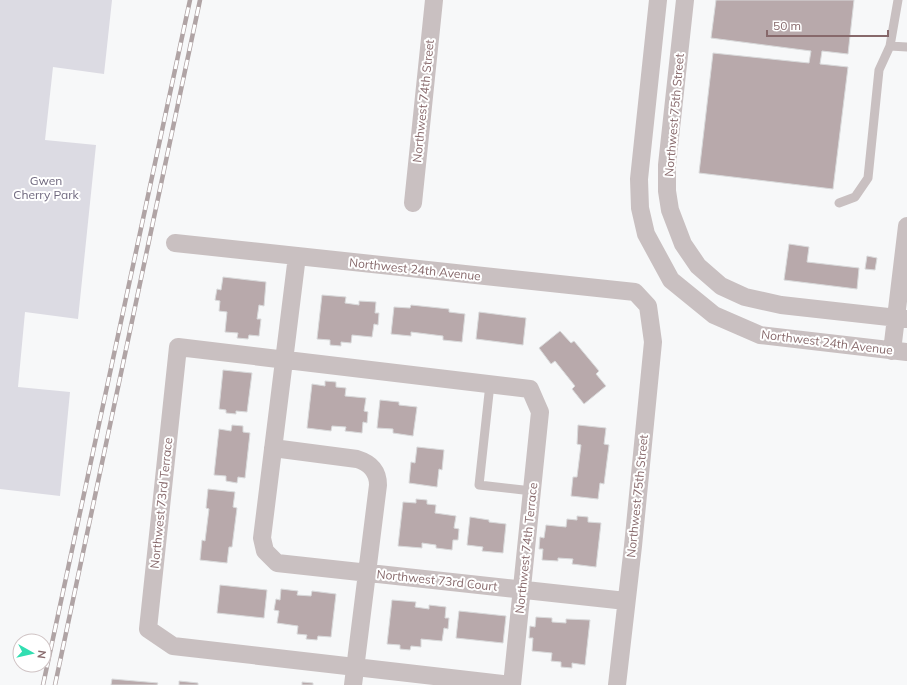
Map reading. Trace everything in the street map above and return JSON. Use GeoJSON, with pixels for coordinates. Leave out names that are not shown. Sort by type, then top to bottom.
{"type":"FeatureCollection","features":[{"type":"Feature","properties":{"kind":"street","name":"Northwest 74th Street"},"geometry":{"type":"LineString","coordinates":[[413,203],[434,0]]}},
{"type":"Feature","properties":{"kind":"street"},"geometry":{"type":"LineString","coordinates":[[658,0],[651,66],[678,69]]}},
{"type":"Feature","properties":{"kind":"street","name":"Northwest 75th Street"},"geometry":{"type":"LineString","coordinates":[[685,0],[667,165],[667,191],[670,210],[683,244],[698,266],[721,286],[745,298],[781,305],[902,319]]}},
{"type":"Feature","properties":{"kind":"street","name":"Northwest 24th Avenue"},"geometry":{"type":"LineString","coordinates":[[651,66],[639,179],[640,208],[646,234],[671,280],[714,315],[760,335],[899,352]]}},
{"type":"Feature","properties":{"kind":"street"},"geometry":{"type":"LineString","coordinates":[[899,352],[907,226]]}},
{"type":"Feature","properties":{"kind":"street","name":"Northwest 24th Avenue"},"geometry":{"type":"LineString","coordinates":[[175,243],[635,292],[648,306]]}},
{"type":"Feature","properties":{"kind":"street"},"geometry":{"type":"LineString","coordinates":[[298,256],[273,448],[357,459],[373,469],[378,480],[368,573],[353,685]]}},
{"type":"Feature","properties":{"kind":"street","name":"Northwest 75th Street"},"geometry":{"type":"LineString","coordinates":[[617,685],[653,342],[648,306]]}},
{"type":"Feature","properties":{"kind":"street","name":"Northwest 73rd Terrace"},"geometry":{"type":"LineString","coordinates":[[285,359],[178,347],[148,629],[173,646],[356,667]]}},
{"type":"Feature","properties":{"kind":"street"},"geometry":{"type":"LineString","coordinates":[[285,359],[490,384]]}},
{"type":"Feature","properties":{"kind":"street","name":"Northwest 74th Terrace"},"geometry":{"type":"LineString","coordinates":[[490,384],[530,389],[540,412],[512,685]]}},
{"type":"Feature","properties":{"kind":"street","name":"Northwest 73rd Court"},"geometry":{"type":"LineString","coordinates":[[273,448],[262,538],[265,552],[278,563],[626,600]]}},
{"type":"Feature","properties":{"kind":"street"},"geometry":{"type":"LineString","coordinates":[[356,667],[512,685]]}},
{"type":"Feature","properties":{"kind":"lane"},"geometry":{"type":"LineString","coordinates":[[839,202],[855,197],[868,178],[879,70],[890,46],[898,0]]}},
{"type":"Feature","properties":{"kind":"lane"},"geometry":{"type":"LineString","coordinates":[[890,46],[907,46]]}},
{"type":"Feature","properties":{"kind":"lane"},"geometry":{"type":"LineString","coordinates":[[490,384],[479,485],[532,491]]}},
{"type":"Feature","properties":{"kind":"green space","name":"Gwen Cherry Park"},"geometry":{"type":"Polygon","coordinates":[[[0,0],[112,0],[104,74],[53,67],[45,140],[96,145],[78,319],[25,312],[18,387],[70,392],[60,496],[0,489],[0,0]]]}},
{"type":"Feature","properties":{"kind":"building"},"geometry":{"type":"Polygon","coordinates":[[[716,0],[854,0],[848,54],[822,51],[820,64],[848,67],[833,189],[699,173],[713,53],[809,63],[811,51],[711,38],[716,0]]]}},
{"type":"Feature","properties":{"kind":"building"},"geometry":{"type":"Polygon","coordinates":[[[789,244],[809,247],[807,262],[859,268],[857,289],[784,280],[789,244]]]}},
{"type":"Feature","properties":{"kind":"building"},"geometry":{"type":"Polygon","coordinates":[[[867,256],[877,258],[875,270],[865,269],[867,256]]]}},
{"type":"Feature","properties":{"kind":"building"},"geometry":{"type":"Polygon","coordinates":[[[223,277],[266,282],[264,306],[259,305],[257,319],[261,319],[259,336],[249,335],[248,339],[237,338],[238,333],[225,332],[227,312],[219,311],[220,301],[215,300],[217,289],[221,290],[223,277]]]}},
{"type":"Feature","properties":{"kind":"building"},"geometry":{"type":"Polygon","coordinates":[[[322,295],[346,297],[345,303],[359,305],[359,301],[376,302],[375,313],[379,313],[378,325],[374,324],[372,337],[352,335],[351,343],[341,342],[341,346],[330,345],[330,340],[317,339],[322,295]]]}},
{"type":"Feature","properties":{"kind":"building"},"geometry":{"type":"Polygon","coordinates":[[[411,305],[449,309],[449,312],[465,314],[462,342],[443,340],[443,336],[411,332],[411,336],[391,334],[394,307],[410,308],[411,305]]]}},
{"type":"Feature","properties":{"kind":"building"},"geometry":{"type":"Polygon","coordinates":[[[479,312],[526,318],[523,345],[476,339],[479,312]]]}},
{"type":"Feature","properties":{"kind":"building"},"geometry":{"type":"Polygon","coordinates":[[[560,331],[571,343],[574,341],[599,371],[596,374],[606,386],[584,404],[572,389],[575,386],[555,361],[551,364],[539,348],[560,331]]]}},
{"type":"Feature","properties":{"kind":"building"},"geometry":{"type":"Polygon","coordinates":[[[223,370],[252,373],[247,412],[236,411],[236,414],[226,413],[226,410],[219,409],[223,370]]]}},
{"type":"Feature","properties":{"kind":"building"},"geometry":{"type":"Polygon","coordinates":[[[325,381],[336,382],[336,387],[346,388],[345,396],[366,398],[364,411],[368,412],[367,423],[363,422],[362,433],[345,431],[346,427],[332,426],[331,431],[307,428],[312,384],[325,386],[325,381]]]}},
{"type":"Feature","properties":{"kind":"building"},"geometry":{"type":"Polygon","coordinates":[[[380,400],[399,402],[399,405],[417,407],[413,436],[393,433],[393,429],[377,428],[380,400]]]}},
{"type":"Feature","properties":{"kind":"building"},"geometry":{"type":"Polygon","coordinates":[[[232,425],[243,426],[243,432],[250,433],[245,478],[238,477],[237,483],[226,481],[226,476],[214,475],[219,429],[231,431],[232,425]]]}},
{"type":"Feature","properties":{"kind":"building"},"geometry":{"type":"Polygon","coordinates":[[[578,425],[606,428],[604,444],[609,445],[604,484],[600,483],[598,499],[571,496],[573,477],[577,477],[581,445],[577,444],[578,425]]]}},
{"type":"Feature","properties":{"kind":"building"},"geometry":{"type":"Polygon","coordinates":[[[417,447],[444,450],[442,470],[439,469],[437,487],[409,483],[411,462],[415,463],[417,447]]]}},
{"type":"Feature","properties":{"kind":"building"},"geometry":{"type":"Polygon","coordinates":[[[208,489],[235,492],[233,507],[237,508],[232,547],[229,547],[227,563],[200,560],[202,540],[205,541],[209,509],[206,508],[208,489]]]}},
{"type":"Feature","properties":{"kind":"building"},"geometry":{"type":"Polygon","coordinates":[[[416,499],[427,500],[427,504],[436,505],[435,513],[456,516],[454,528],[459,529],[458,540],[453,540],[452,550],[436,548],[436,545],[422,543],[422,548],[398,546],[403,502],[416,503],[416,499]]]}},
{"type":"Feature","properties":{"kind":"building"},"geometry":{"type":"Polygon","coordinates":[[[577,516],[588,517],[588,522],[601,523],[596,567],[572,564],[573,559],[558,558],[558,561],[542,560],[543,549],[539,549],[540,537],[544,538],[546,525],[566,527],[567,519],[577,520],[577,516]]]}},
{"type":"Feature","properties":{"kind":"building"},"geometry":{"type":"Polygon","coordinates":[[[470,517],[489,520],[489,522],[506,524],[503,553],[482,551],[483,547],[467,545],[470,517]]]}},
{"type":"Feature","properties":{"kind":"building"},"geometry":{"type":"Polygon","coordinates":[[[220,585],[267,590],[264,618],[217,613],[220,585]]]}},
{"type":"Feature","properties":{"kind":"building"},"geometry":{"type":"Polygon","coordinates":[[[281,589],[298,591],[297,595],[311,596],[312,591],[336,594],[331,637],[318,636],[317,640],[306,639],[307,635],[297,634],[298,626],[277,623],[279,611],[274,610],[276,599],[280,600],[281,589]]]}},
{"type":"Feature","properties":{"kind":"building"},"geometry":{"type":"Polygon","coordinates":[[[392,600],[416,602],[415,607],[429,609],[429,605],[446,607],[445,618],[449,618],[448,629],[444,628],[442,641],[421,639],[421,647],[411,646],[410,650],[400,649],[400,645],[387,644],[392,600]]]}},
{"type":"Feature","properties":{"kind":"building"},"geometry":{"type":"Polygon","coordinates":[[[459,611],[506,616],[503,643],[456,638],[459,611]]]}},
{"type":"Feature","properties":{"kind":"building"},"geometry":{"type":"Polygon","coordinates":[[[536,617],[552,618],[552,622],[566,623],[566,619],[590,620],[585,665],[572,663],[572,668],[561,667],[561,662],[551,661],[552,653],[532,651],[533,638],[529,638],[530,626],[535,627],[536,617]]]}},
{"type":"Feature","properties":{"kind":"building"},"geometry":{"type":"Polygon","coordinates":[[[112,679],[158,683],[157,685],[111,685],[112,679]]]}},
{"type":"Feature","properties":{"kind":"building"},"geometry":{"type":"Polygon","coordinates":[[[179,681],[198,683],[198,685],[179,685],[179,681]]]}},
{"type":"Feature","properties":{"kind":"building"},"geometry":{"type":"Polygon","coordinates":[[[302,682],[313,683],[313,685],[302,685],[302,682]]]}},
{"type":"Feature","properties":{"kind":"railway"},"geometry":{"type":"LineString","coordinates":[[43,685],[190,0]]}},
{"type":"Feature","properties":{"kind":"railway"},"geometry":{"type":"LineString","coordinates":[[55,685],[200,0]]}}]}
